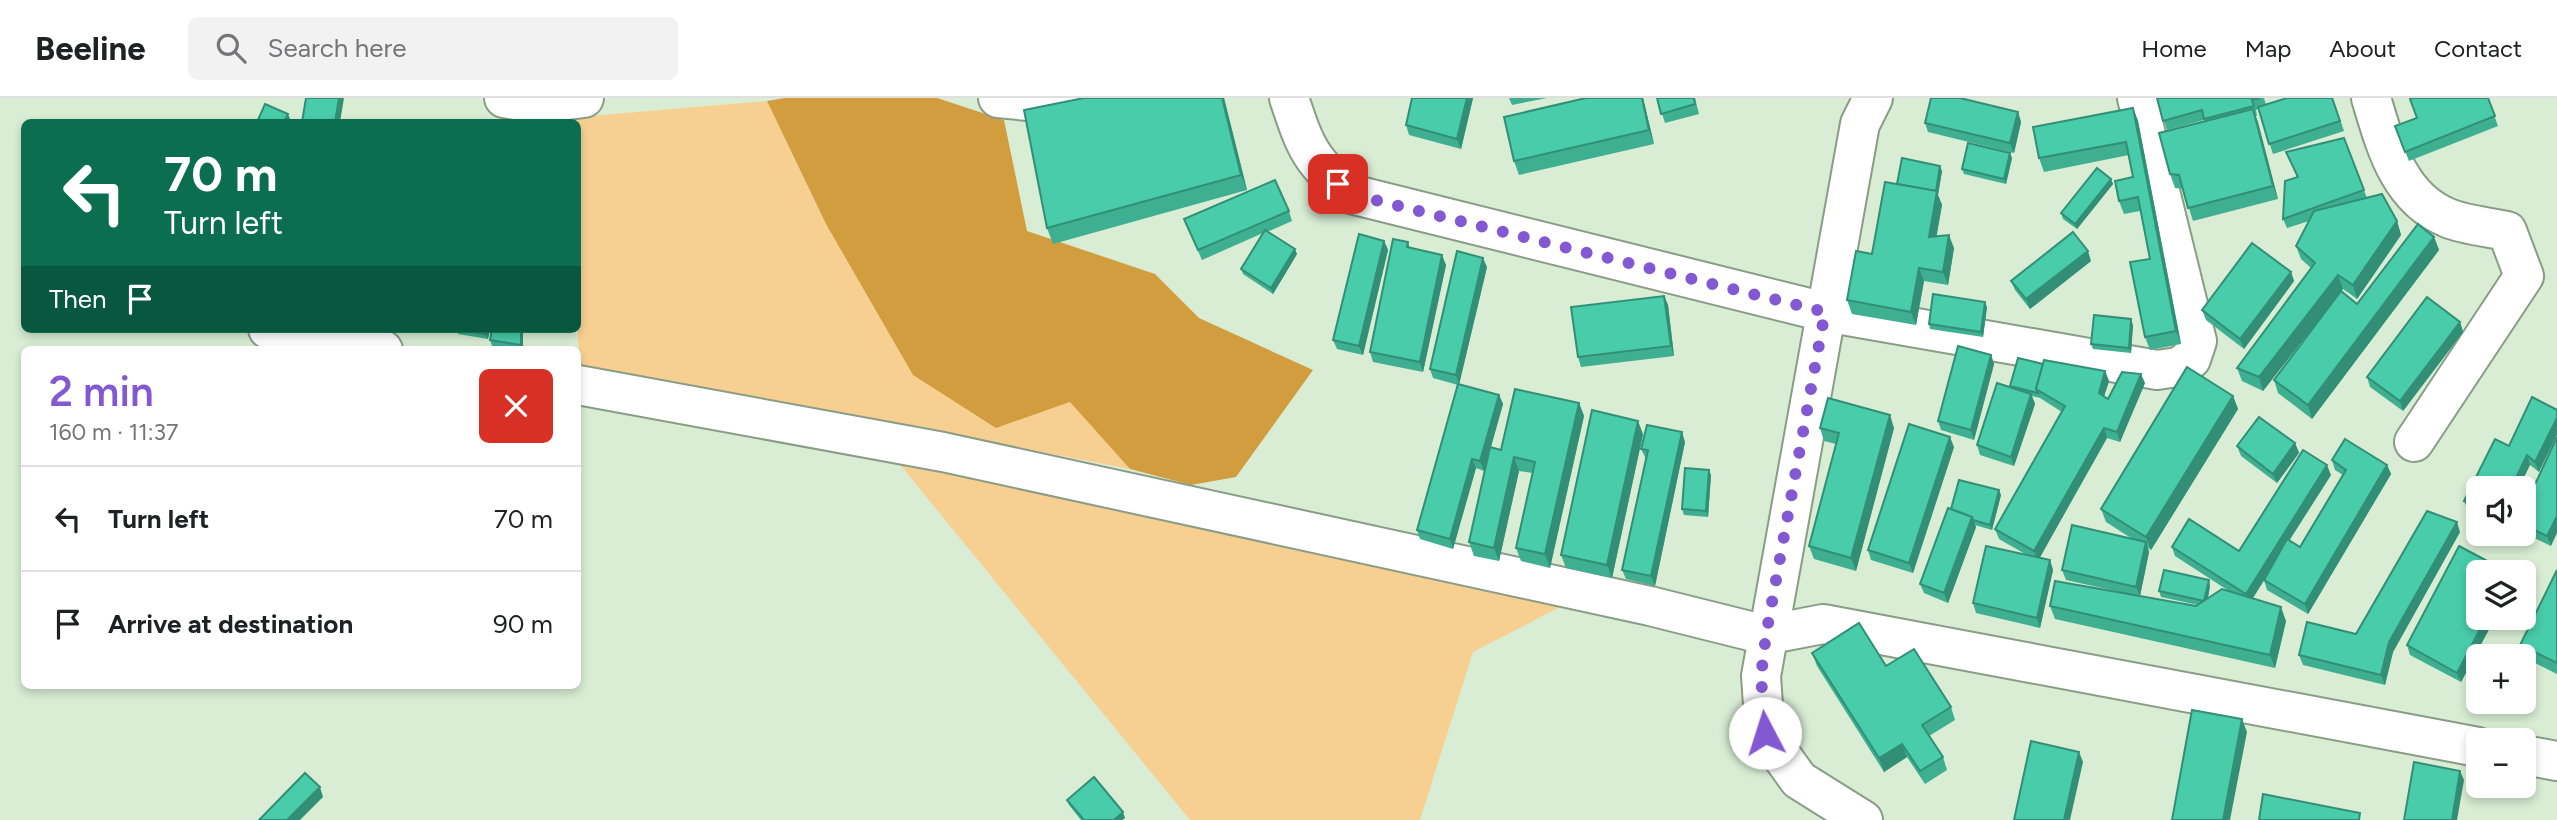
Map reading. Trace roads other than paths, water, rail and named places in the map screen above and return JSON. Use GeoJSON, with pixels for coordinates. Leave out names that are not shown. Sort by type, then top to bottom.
{"type":"FeatureCollection","features":[{"type":"Feature","properties":{"kind":"street"},"geometry":{"type":"LineString","coordinates":[[504,98],[537,104],[584,98]]}},
{"type":"Feature","properties":{"kind":"street"},"geometry":{"type":"LineString","coordinates":[[998,98],[1048,103],[1084,98]]}},
{"type":"Feature","properties":{"kind":"street"},"geometry":{"type":"LineString","coordinates":[[1289,98],[1306,149],[1325,174],[1351,194],[1825,312],[2157,370],[2178,367],[2191,359],[2197,341],[2137,98]]}},
{"type":"Feature","properties":{"kind":"street"},"geometry":{"type":"LineString","coordinates":[[1863,820],[1799,780],[1765,733],[1761,676],[1766,635],[1860,124],[1874,98]]}},
{"type":"Feature","properties":{"kind":"street"},"geometry":{"type":"LineString","coordinates":[[2371,98],[2390,160],[2413,194],[2446,218],[2507,231],[2524,276],[2414,442]]}},
{"type":"Feature","properties":{"kind":"street"},"geometry":{"type":"LineString","coordinates":[[290,333],[361,346]]}},
{"type":"Feature","properties":{"kind":"street"},"geometry":{"type":"LineString","coordinates":[[581,386],[943,452],[1650,606],[1766,635],[1823,624],[2466,745]]}},
{"type":"Feature","properties":{"kind":"street"},"geometry":{"type":"LineString","coordinates":[[2536,757],[2557,761]]}}]}
